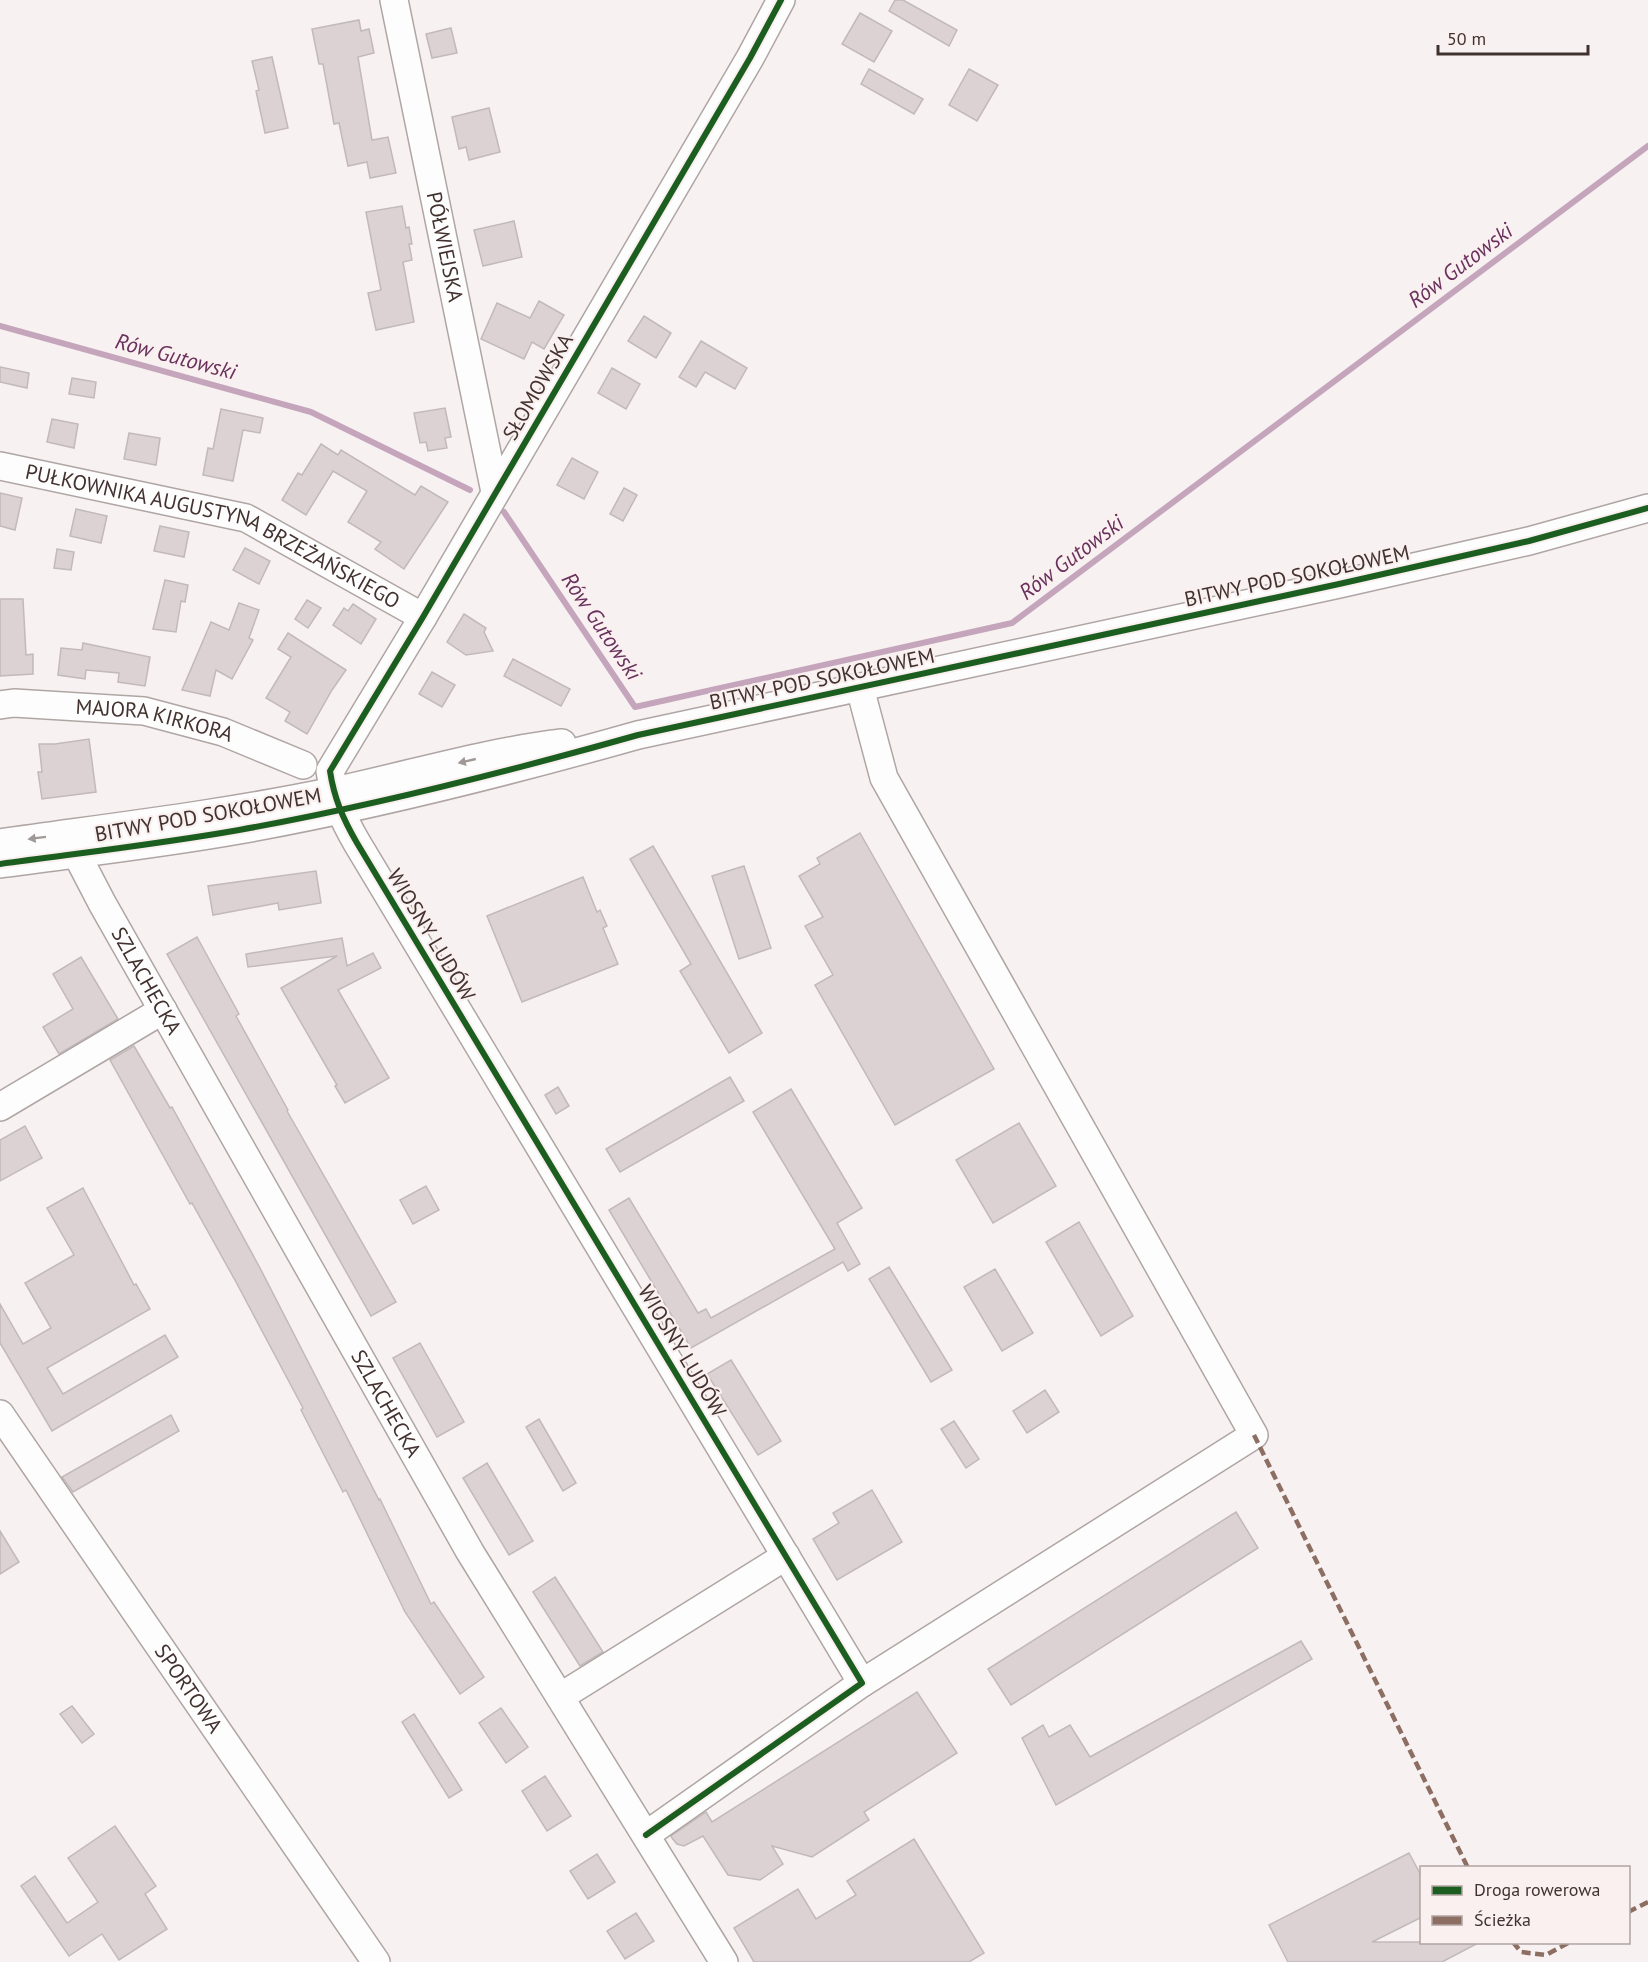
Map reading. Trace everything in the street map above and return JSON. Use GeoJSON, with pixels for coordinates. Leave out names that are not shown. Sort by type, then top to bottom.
{"type":"FeatureCollection","features":[{"type":"Feature","properties":{"kind":"street","name":"PÓŁWIEJSKA"},"geometry":{"type":"LineString","coordinates":[[394,0],[495,492]]}},
{"type":"Feature","properties":{"kind":"street","name":"SŁOMOWSKA"},"geometry":{"type":"LineString","coordinates":[[336,800],[330,771],[423,617],[750,58],[781,0]]}},
{"type":"Feature","properties":{"kind":"street","name":"PUŁKOWNIKA AUGUSTYNA BRZEŻAŃSKIEGO"},"geometry":{"type":"LineString","coordinates":[[0,466],[246,518],[423,617]]}},
{"type":"Feature","properties":{"kind":"street","name":"BITWY POD SOKOŁOWEM"},"geometry":{"type":"LineString","coordinates":[[0,843],[75,844],[240,830],[336,800],[529,766],[638,735],[1351,582],[1529,541],[1648,508]]}},
{"type":"Feature","properties":{"kind":"street"},"geometry":{"type":"LineString","coordinates":[[646,1836],[862,1683],[1254,1435],[884,778],[860,688]]}},
{"type":"Feature","properties":{"kind":"street","name":"MAJORA KIRKORA"},"geometry":{"type":"LineString","coordinates":[[0,705],[14,703],[144,711],[223,732],[303,765]]}},
{"type":"Feature","properties":{"kind":"street","name":"WIOSNY LUDÓW"},"geometry":{"type":"LineString","coordinates":[[336,800],[357,843],[862,1683]]}},
{"type":"Feature","properties":{"kind":"street","name":"BITWY POD SOKOŁOWEM"},"geometry":{"type":"LineString","coordinates":[[0,864],[75,844]]}},
{"type":"Feature","properties":{"kind":"street","name":"SZLACHECKA"},"geometry":{"type":"LineString","coordinates":[[75,844],[102,903],[470,1552],[724,1962]]}},
{"type":"Feature","properties":{"kind":"street"},"geometry":{"type":"LineString","coordinates":[[0,1107],[163,1010]]}},
{"type":"Feature","properties":{"kind":"street","name":"SPORTOWA"},"geometry":{"type":"LineString","coordinates":[[0,1414],[376,1962]]}},
{"type":"Feature","properties":{"kind":"street"},"geometry":{"type":"LineString","coordinates":[[560,1698],[786,1556]]}},
{"type":"Feature","properties":{"kind":"building"},"geometry":{"type":"Polygon","coordinates":[[[895,0],[903,0],[957,30],[949,46],[889,11],[895,0]]]}},
{"type":"Feature","properties":{"kind":"building"},"geometry":{"type":"Polygon","coordinates":[[[860,13],[892,31],[874,62],[842,44],[860,13]]]}},
{"type":"Feature","properties":{"kind":"building"},"geometry":{"type":"Polygon","coordinates":[[[359,20],[361,31],[369,29],[374,53],[358,57],[372,140],[388,137],[396,173],[370,178],[367,162],[348,166],[339,123],[334,124],[323,64],[319,64],[312,29],[359,20]]]}},
{"type":"Feature","properties":{"kind":"building"},"geometry":{"type":"Polygon","coordinates":[[[451,28],[457,53],[432,58],[426,34],[451,28]]]}},
{"type":"Feature","properties":{"kind":"building"},"geometry":{"type":"Polygon","coordinates":[[[272,57],[288,128],[265,133],[252,61],[272,57]]]}},
{"type":"Feature","properties":{"kind":"building"},"geometry":{"type":"Polygon","coordinates":[[[869,69],[923,99],[914,114],[861,84],[869,69]]]}},
{"type":"Feature","properties":{"kind":"building"},"geometry":{"type":"Polygon","coordinates":[[[969,69],[998,85],[977,121],[949,105],[969,69]]]}},
{"type":"Feature","properties":{"kind":"building"},"geometry":{"type":"Polygon","coordinates":[[[489,108],[500,152],[469,160],[466,147],[459,149],[452,117],[489,108]]]}},
{"type":"Feature","properties":{"kind":"building"},"geometry":{"type":"Polygon","coordinates":[[[402,206],[412,244],[409,244],[412,260],[403,262],[414,322],[376,330],[368,293],[381,290],[366,212],[402,206]]]}},
{"type":"Feature","properties":{"kind":"building"},"geometry":{"type":"Polygon","coordinates":[[[514,221],[522,257],[483,266],[474,230],[514,221]]]}},
{"type":"Feature","properties":{"kind":"building"},"geometry":{"type":"Polygon","coordinates":[[[539,301],[564,315],[544,349],[532,342],[524,359],[481,339],[497,303],[530,318],[539,301]]]}},
{"type":"Feature","properties":{"kind":"building"},"geometry":{"type":"Polygon","coordinates":[[[644,316],[671,333],[656,358],[628,341],[644,316]]]}},
{"type":"Feature","properties":{"kind":"building"},"geometry":{"type":"Polygon","coordinates":[[[701,341],[747,368],[735,389],[705,372],[696,387],[679,377],[701,341]]]}},
{"type":"Feature","properties":{"kind":"building"},"geometry":{"type":"Polygon","coordinates":[[[0,367],[29,373],[27,388],[0,382],[0,367]]]}},
{"type":"Feature","properties":{"kind":"building"},"geometry":{"type":"Polygon","coordinates":[[[612,368],[640,384],[626,409],[598,393],[612,368]]]}},
{"type":"Feature","properties":{"kind":"building"},"geometry":{"type":"Polygon","coordinates":[[[72,378],[96,382],[94,398],[69,394],[72,378]]]}},
{"type":"Feature","properties":{"kind":"building"},"geometry":{"type":"Polygon","coordinates":[[[445,408],[451,437],[445,438],[447,448],[428,451],[426,442],[420,443],[414,413],[445,408]]]}},
{"type":"Feature","properties":{"kind":"building"},"geometry":{"type":"Polygon","coordinates":[[[221,409],[263,418],[260,433],[243,430],[233,481],[203,475],[208,448],[213,449],[221,409]]]}},
{"type":"Feature","properties":{"kind":"building"},"geometry":{"type":"Polygon","coordinates":[[[52,419],[78,424],[74,448],[47,442],[52,419]]]}},
{"type":"Feature","properties":{"kind":"building"},"geometry":{"type":"Polygon","coordinates":[[[129,433],[160,438],[156,465],[124,459],[129,433]]]}},
{"type":"Feature","properties":{"kind":"building"},"geometry":{"type":"Polygon","coordinates":[[[321,444],[338,455],[341,450],[415,495],[421,486],[448,502],[404,569],[375,549],[381,542],[348,522],[367,491],[333,471],[306,515],[282,500],[298,473],[302,475],[321,444]]]}},
{"type":"Feature","properties":{"kind":"building"},"geometry":{"type":"Polygon","coordinates":[[[572,458],[598,472],[584,499],[557,485],[572,458]]]}},
{"type":"Feature","properties":{"kind":"building"},"geometry":{"type":"Polygon","coordinates":[[[624,488],[637,495],[623,521],[610,514],[624,488]]]}},
{"type":"Feature","properties":{"kind":"building"},"geometry":{"type":"Polygon","coordinates":[[[0,493],[22,498],[15,530],[0,526],[0,493]]]}},
{"type":"Feature","properties":{"kind":"building"},"geometry":{"type":"Polygon","coordinates":[[[76,509],[107,516],[101,543],[70,536],[76,509]]]}},
{"type":"Feature","properties":{"kind":"building"},"geometry":{"type":"Polygon","coordinates":[[[160,526],[189,532],[184,557],[154,551],[160,526]]]}},
{"type":"Feature","properties":{"kind":"building"},"geometry":{"type":"Polygon","coordinates":[[[245,548],[270,561],[259,584],[233,570],[245,548]]]}},
{"type":"Feature","properties":{"kind":"building"},"geometry":{"type":"Polygon","coordinates":[[[57,549],[74,552],[71,570],[54,568],[57,549]]]}},
{"type":"Feature","properties":{"kind":"building"},"geometry":{"type":"Polygon","coordinates":[[[165,580],[188,585],[185,602],[181,601],[176,632],[153,629],[165,580]]]}},
{"type":"Feature","properties":{"kind":"building"},"geometry":{"type":"Polygon","coordinates":[[[0,599],[23,599],[26,655],[33,654],[33,674],[0,676],[0,599]]]}},
{"type":"Feature","properties":{"kind":"building"},"geometry":{"type":"Polygon","coordinates":[[[307,600],[321,608],[308,628],[295,619],[307,600]]]}},
{"type":"Feature","properties":{"kind":"building"},"geometry":{"type":"Polygon","coordinates":[[[239,603],[259,610],[249,638],[253,640],[232,679],[216,670],[210,696],[182,690],[211,622],[229,630],[239,603]]]}},
{"type":"Feature","properties":{"kind":"building"},"geometry":{"type":"Polygon","coordinates":[[[353,604],[376,619],[361,644],[333,625],[344,608],[348,611],[353,604]]]}},
{"type":"Feature","properties":{"kind":"building"},"geometry":{"type":"Polygon","coordinates":[[[464,614],[486,628],[484,632],[493,651],[466,655],[447,642],[464,614]]]}},
{"type":"Feature","properties":{"kind":"building"},"geometry":{"type":"Polygon","coordinates":[[[288,633],[346,670],[307,734],[285,721],[290,712],[266,698],[291,657],[278,649],[288,633]]]}},
{"type":"Feature","properties":{"kind":"building"},"geometry":{"type":"Polygon","coordinates":[[[83,643],[150,657],[145,686],[118,682],[119,673],[86,670],[85,679],[58,675],[61,648],[82,650],[83,643]]]}},
{"type":"Feature","properties":{"kind":"building"},"geometry":{"type":"Polygon","coordinates":[[[513,659],[570,689],[561,706],[504,676],[513,659]]]}},
{"type":"Feature","properties":{"kind":"building"},"geometry":{"type":"Polygon","coordinates":[[[432,672],[455,685],[442,707],[419,694],[432,672]]]}},
{"type":"Feature","properties":{"kind":"building"},"geometry":{"type":"Polygon","coordinates":[[[89,739],[96,792],[42,799],[38,772],[42,772],[39,744],[89,739]]]}},
{"type":"Feature","properties":{"kind":"building"},"geometry":{"type":"Polygon","coordinates":[[[860,833],[994,1069],[895,1125],[815,985],[833,975],[805,926],[823,917],[799,876],[820,864],[817,858],[860,833]]]}},
{"type":"Feature","properties":{"kind":"building"},"geometry":{"type":"Polygon","coordinates":[[[653,846],[762,1033],[729,1053],[680,971],[691,964],[630,859],[653,846]]]}},
{"type":"Feature","properties":{"kind":"building"},"geometry":{"type":"Polygon","coordinates":[[[744,866],[771,948],[739,959],[712,876],[744,866]]]}},
{"type":"Feature","properties":{"kind":"building"},"geometry":{"type":"Polygon","coordinates":[[[316,871],[321,903],[279,910],[278,903],[213,915],[208,886],[316,871]]]}},
{"type":"Feature","properties":{"kind":"building"},"geometry":{"type":"Polygon","coordinates":[[[583,877],[597,912],[600,910],[607,926],[603,928],[618,964],[522,1002],[487,916],[583,877]]]}},
{"type":"Feature","properties":{"kind":"building"},"geometry":{"type":"Polygon","coordinates":[[[197,937],[239,1014],[236,1016],[287,1111],[396,1302],[371,1316],[167,954],[197,937]]]}},
{"type":"Feature","properties":{"kind":"building"},"geometry":{"type":"Polygon","coordinates":[[[342,938],[347,966],[373,953],[381,968],[338,990],[389,1078],[345,1103],[281,988],[337,956],[248,967],[246,954],[342,938]]]}},
{"type":"Feature","properties":{"kind":"building"},"geometry":{"type":"Polygon","coordinates":[[[81,957],[118,1019],[59,1054],[43,1027],[73,1009],[53,974],[81,957]]]}},
{"type":"Feature","properties":{"kind":"building"},"geometry":{"type":"Polygon","coordinates":[[[134,1046],[170,1108],[172,1107],[260,1268],[380,1499],[431,1604],[434,1602],[484,1677],[460,1694],[405,1612],[346,1490],[343,1492],[301,1410],[303,1408],[236,1282],[110,1060],[134,1046]]]}},
{"type":"Feature","properties":{"kind":"building"},"geometry":{"type":"Polygon","coordinates":[[[730,1077],[744,1101],[620,1172],[606,1149],[730,1077]]]}},
{"type":"Feature","properties":{"kind":"building"},"geometry":{"type":"Polygon","coordinates":[[[558,1087],[569,1106],[556,1114],[545,1095],[558,1087]]]}},
{"type":"Feature","properties":{"kind":"building"},"geometry":{"type":"Polygon","coordinates":[[[791,1089],[862,1208],[837,1223],[860,1264],[848,1271],[843,1262],[691,1348],[609,1210],[629,1198],[698,1313],[706,1309],[711,1318],[835,1249],[753,1112],[791,1089]]]}},
{"type":"Feature","properties":{"kind":"building"},"geometry":{"type":"Polygon","coordinates":[[[1019,1123],[1056,1186],[993,1223],[956,1160],[1019,1123]]]}},
{"type":"Feature","properties":{"kind":"building"},"geometry":{"type":"Polygon","coordinates":[[[25,1126],[42,1158],[0,1181],[0,1140],[25,1126]]]}},
{"type":"Feature","properties":{"kind":"building"},"geometry":{"type":"Polygon","coordinates":[[[426,1186],[439,1210],[413,1224],[400,1200],[426,1186]]]}},
{"type":"Feature","properties":{"kind":"building"},"geometry":{"type":"Polygon","coordinates":[[[83,1188],[134,1285],[136,1284],[150,1309],[47,1368],[63,1394],[165,1335],[178,1357],[52,1431],[0,1343],[0,1304],[23,1344],[51,1328],[25,1283],[74,1255],[47,1208],[83,1188]]]}},
{"type":"Feature","properties":{"kind":"building"},"geometry":{"type":"Polygon","coordinates":[[[1079,1222],[1133,1316],[1101,1336],[1046,1242],[1079,1222]]]}},
{"type":"Feature","properties":{"kind":"building"},"geometry":{"type":"Polygon","coordinates":[[[889,1267],[952,1370],[931,1382],[869,1279],[889,1267]]]}},
{"type":"Feature","properties":{"kind":"building"},"geometry":{"type":"Polygon","coordinates":[[[995,1269],[1033,1333],[1002,1351],[964,1287],[995,1269]]]}},
{"type":"Feature","properties":{"kind":"building"},"geometry":{"type":"Polygon","coordinates":[[[420,1343],[464,1422],[437,1437],[393,1358],[420,1343]]]}},
{"type":"Feature","properties":{"kind":"building"},"geometry":{"type":"Polygon","coordinates":[[[731,1360],[781,1441],[758,1455],[707,1374],[731,1360]]]}},
{"type":"Feature","properties":{"kind":"building"},"geometry":{"type":"Polygon","coordinates":[[[1045,1390],[1059,1412],[1027,1433],[1013,1411],[1045,1390]]]}},
{"type":"Feature","properties":{"kind":"building"},"geometry":{"type":"Polygon","coordinates":[[[171,1415],[179,1431],[73,1492],[62,1477],[171,1415]]]}},
{"type":"Feature","properties":{"kind":"building"},"geometry":{"type":"Polygon","coordinates":[[[539,1419],[576,1483],[563,1491],[526,1427],[539,1419]]]}},
{"type":"Feature","properties":{"kind":"building"},"geometry":{"type":"Polygon","coordinates":[[[954,1421],[979,1459],[966,1468],[941,1429],[954,1421]]]}},
{"type":"Feature","properties":{"kind":"building"},"geometry":{"type":"Polygon","coordinates":[[[487,1463],[533,1541],[509,1555],[463,1478],[487,1463]]]}},
{"type":"Feature","properties":{"kind":"building"},"geometry":{"type":"Polygon","coordinates":[[[872,1490],[902,1542],[837,1580],[813,1539],[839,1523],[833,1513],[872,1490]]]}},
{"type":"Feature","properties":{"kind":"building"},"geometry":{"type":"Polygon","coordinates":[[[1236,1512],[1258,1548],[1011,1705],[988,1669],[1236,1512]]]}},
{"type":"Feature","properties":{"kind":"building"},"geometry":{"type":"Polygon","coordinates":[[[0,1531],[19,1562],[0,1574],[0,1531]]]}},
{"type":"Feature","properties":{"kind":"building"},"geometry":{"type":"Polygon","coordinates":[[[555,1577],[603,1652],[580,1666],[533,1592],[555,1577]]]}},
{"type":"Feature","properties":{"kind":"building"},"geometry":{"type":"Polygon","coordinates":[[[1301,1641],[1312,1659],[1056,1805],[1022,1738],[1043,1725],[1049,1737],[1070,1725],[1090,1757],[1301,1641]]]}},
{"type":"Feature","properties":{"kind":"building"},"geometry":{"type":"Polygon","coordinates":[[[917,1692],[957,1753],[864,1812],[869,1820],[812,1857],[772,1846],[783,1864],[760,1880],[728,1875],[703,1836],[684,1846],[677,1844],[672,1838],[671,1836],[706,1812],[712,1822],[917,1692]]]}},
{"type":"Feature","properties":{"kind":"building"},"geometry":{"type":"Polygon","coordinates":[[[72,1706],[94,1734],[82,1743],[60,1714],[72,1706]]]}},
{"type":"Feature","properties":{"kind":"building"},"geometry":{"type":"Polygon","coordinates":[[[501,1708],[528,1747],[506,1763],[479,1723],[501,1708]]]}},
{"type":"Feature","properties":{"kind":"building"},"geometry":{"type":"Polygon","coordinates":[[[414,1714],[462,1790],[449,1798],[402,1722],[414,1714]]]}},
{"type":"Feature","properties":{"kind":"building"},"geometry":{"type":"Polygon","coordinates":[[[545,1776],[571,1816],[547,1831],[522,1791],[545,1776]]]}},
{"type":"Feature","properties":{"kind":"building"},"geometry":{"type":"Polygon","coordinates":[[[115,1826],[156,1886],[145,1894],[167,1929],[119,1960],[102,1934],[69,1956],[21,1886],[35,1876],[67,1923],[98,1902],[68,1858],[115,1826]]]}},
{"type":"Feature","properties":{"kind":"building"},"geometry":{"type":"Polygon","coordinates":[[[914,1839],[984,1953],[969,1962],[754,1962],[734,1928],[798,1889],[816,1919],[856,1895],[847,1881],[914,1839]]]}},
{"type":"Feature","properties":{"kind":"building"},"geometry":{"type":"Polygon","coordinates":[[[1409,1853],[1420,1873],[1420,1918],[1372,1942],[1476,1944],[1442,1962],[1288,1962],[1269,1925],[1409,1853]]]}},
{"type":"Feature","properties":{"kind":"building"},"geometry":{"type":"Polygon","coordinates":[[[597,1854],[615,1882],[588,1899],[570,1871],[597,1854]]]}},
{"type":"Feature","properties":{"kind":"building"},"geometry":{"type":"Polygon","coordinates":[[[636,1913],[654,1941],[625,1959],[607,1931],[636,1913]]]}},
{"type":"Feature","properties":{"kind":"waterway","name":"Rów Gutowski"},"geometry":{"type":"LineString","coordinates":[[504,512],[635,707],[1012,623],[1648,146]]}},
{"type":"Feature","properties":{"kind":"waterway","name":"Rów Gutowski"},"geometry":{"type":"LineString","coordinates":[[0,326],[311,412],[470,490]]}},
{"type":"Feature","properties":{"kind":"marked path"},"geometry":{"type":"LineString","coordinates":[[1254,1435],[1467,1866]]}},
{"type":"Feature","properties":{"kind":"marked path"},"geometry":{"type":"LineString","coordinates":[[1630,1911],[1648,1902]]}},
{"type":"Feature","properties":{"kind":"marked path"},"geometry":{"type":"LineString","coordinates":[[1515,1944],[1521,1952],[1546,1955],[1566,1944]]}},
{"type":"Feature","properties":{"kind":"cycle path"},"geometry":{"type":"LineString","coordinates":[[646,1835],[862,1683],[357,843],[340,808],[330,771],[423,617],[750,58],[781,0]]}},
{"type":"Feature","properties":{"kind":"cycle path"},"geometry":{"type":"LineString","coordinates":[[0,864],[150,844],[289,821],[490,775],[638,735],[1339,584],[1529,541],[1648,508]]}}]}
